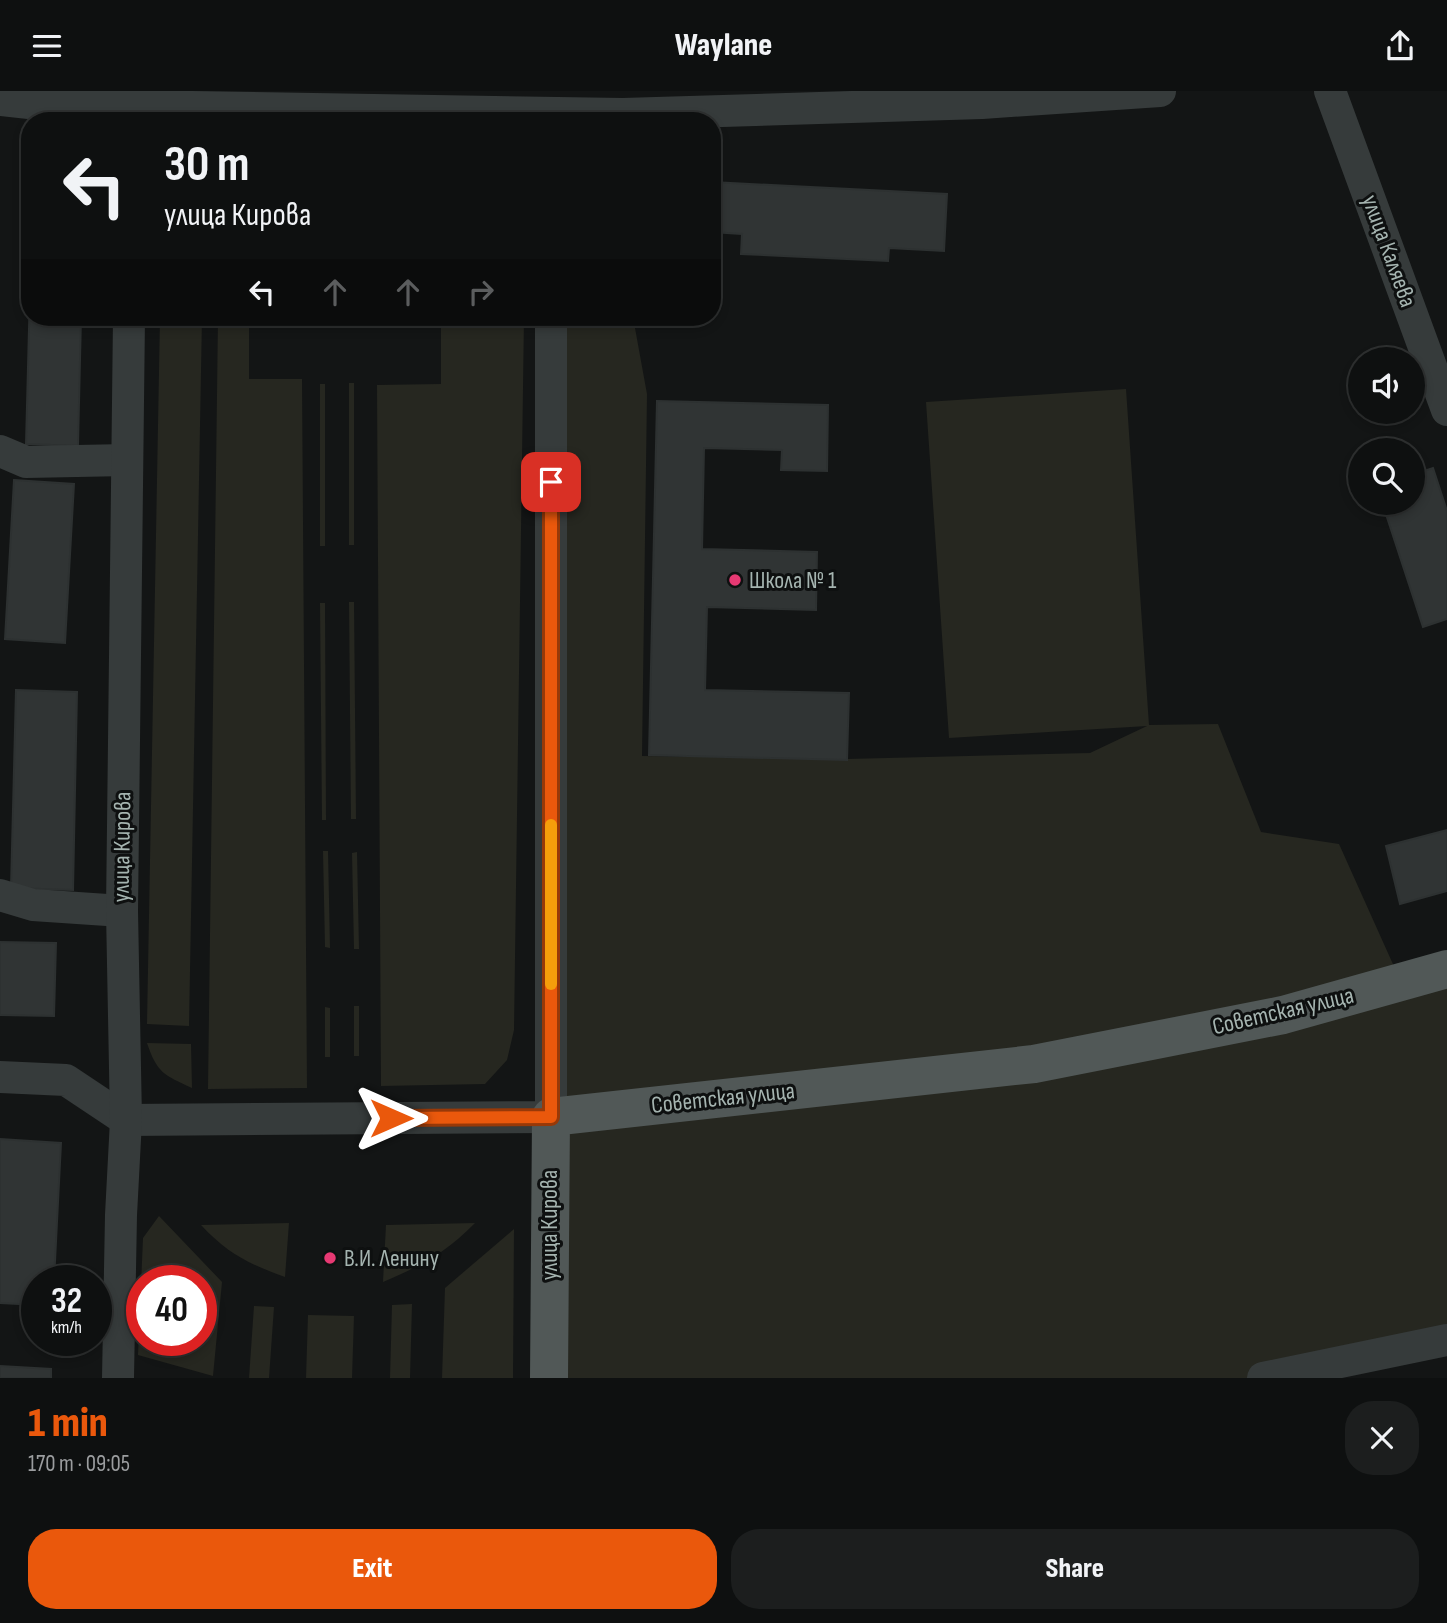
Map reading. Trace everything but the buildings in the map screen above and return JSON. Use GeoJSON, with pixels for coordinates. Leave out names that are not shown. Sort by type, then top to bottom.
{"type":"FeatureCollection","features":[{"type":"Feature","properties":{"kind":"main road","name":"Советская улица"},"geometry":{"type":"LineString","coordinates":[[551,1117],[1034,1064],[1283,1015],[1447,969]]}},
{"type":"Feature","properties":{"kind":"main road","name":"улица Кирова"},"geometry":{"type":"LineString","coordinates":[[549,1378],[551,1117]]}},
{"type":"Feature","properties":{"kind":"street"},"geometry":{"type":"LineString","coordinates":[[688,112],[982,103],[1160,91]]}},
{"type":"Feature","properties":{"kind":"street","name":"улица Каляева"},"geometry":{"type":"LineString","coordinates":[[1330,91],[1447,410]]}},
{"type":"Feature","properties":{"kind":"street"},"geometry":{"type":"LineString","coordinates":[[0,100],[131,106],[551,109],[594,112]]}},
{"type":"Feature","properties":{"kind":"street","name":"улица Кирова"},"geometry":{"type":"LineString","coordinates":[[118,1378],[126,1120],[122,911],[129,326]]}},
{"type":"Feature","properties":{"kind":"street","name":"улица Кирова"},"geometry":{"type":"LineString","coordinates":[[551,326],[551,1117]]}},
{"type":"Feature","properties":{"kind":"street"},"geometry":{"type":"LineString","coordinates":[[0,451],[26,462],[127,460]]}},
{"type":"Feature","properties":{"kind":"street"},"geometry":{"type":"LineString","coordinates":[[0,895],[33,905],[122,911]]}},
{"type":"Feature","properties":{"kind":"street"},"geometry":{"type":"LineString","coordinates":[[0,1077],[66,1080],[126,1120]]}},
{"type":"Feature","properties":{"kind":"street","name":"Советская улица"},"geometry":{"type":"LineString","coordinates":[[126,1120],[551,1117]]}},
{"type":"Feature","properties":{"kind":"street"},"geometry":{"type":"LineString","coordinates":[[1264,1378],[1447,1340]]}},
{"type":"Feature","properties":{"kind":"shaded area"},"geometry":{"type":"Polygon","coordinates":[[[160,326],[202,326],[189,1026],[147,1024],[160,326]]]}},
{"type":"Feature","properties":{"kind":"shaded area"},"geometry":{"type":"Polygon","coordinates":[[[218,326],[249,326],[249,379],[302,379],[307,1088],[208,1089],[218,326]]]}},
{"type":"Feature","properties":{"kind":"shaded area"},"geometry":{"type":"Polygon","coordinates":[[[441,326],[524,326],[514,1030],[507,1060],[485,1084],[381,1086],[377,385],[441,384],[441,326]]]}},
{"type":"Feature","properties":{"kind":"shaded area"},"geometry":{"type":"Polygon","coordinates":[[[551,326],[635,326],[647,394],[642,756],[847,759],[1090,753],[1147,726],[949,738],[926,402],[1126,389],[1149,725],[1218,724],[1261,832],[1339,844],[1401,982],[1447,969],[1447,1340],[1263,1378],[549,1378],[551,326]]]}},
{"type":"Feature","properties":{"kind":"shaded area"},"geometry":{"type":"Polygon","coordinates":[[[349,383],[354,383],[354,545],[349,545],[349,383]]]}},
{"type":"Feature","properties":{"kind":"shaded area"},"geometry":{"type":"Polygon","coordinates":[[[320,384],[325,384],[325,546],[320,546],[320,384]]]}},
{"type":"Feature","properties":{"kind":"shaded area"},"geometry":{"type":"Polygon","coordinates":[[[349,602],[354,602],[356,819],[351,819],[349,602]]]}},
{"type":"Feature","properties":{"kind":"shaded area"},"geometry":{"type":"Polygon","coordinates":[[[320,603],[325,603],[326,820],[322,820],[320,603]]]}},
{"type":"Feature","properties":{"kind":"shaded area"},"geometry":{"type":"Polygon","coordinates":[[[323,851],[328,851],[330,948],[325,947],[323,851]]]}},
{"type":"Feature","properties":{"kind":"shaded area"},"geometry":{"type":"Polygon","coordinates":[[[357,852],[359,949],[354,949],[352,853],[357,852]]]}},
{"type":"Feature","properties":{"kind":"shaded area"},"geometry":{"type":"Polygon","coordinates":[[[354,1006],[359,1006],[359,1056],[354,1056],[354,1006]]]}},
{"type":"Feature","properties":{"kind":"shaded area"},"geometry":{"type":"Polygon","coordinates":[[[325,1007],[330,1008],[330,1057],[325,1057],[325,1007]]]}},
{"type":"Feature","properties":{"kind":"shaded area"},"geometry":{"type":"Polygon","coordinates":[[[147,1043],[191,1044],[192,1088],[175,1080],[158,1067],[147,1043]]]}},
{"type":"Feature","properties":{"kind":"shaded area"},"geometry":{"type":"Polygon","coordinates":[[[159,1216],[206,1265],[142,1265],[143,1238],[159,1216]]]}},
{"type":"Feature","properties":{"kind":"shaded area"},"geometry":{"type":"Polygon","coordinates":[[[289,1223],[285,1277],[240,1257],[220,1244],[201,1225],[289,1223]]]}},
{"type":"Feature","properties":{"kind":"shaded area"},"geometry":{"type":"Polygon","coordinates":[[[475,1223],[432,1258],[383,1282],[386,1225],[475,1223]]]}},
{"type":"Feature","properties":{"kind":"shaded area"},"geometry":{"type":"Polygon","coordinates":[[[514,1229],[513,1378],[442,1378],[445,1288],[514,1229]]]}},
{"type":"Feature","properties":{"kind":"shaded area"},"geometry":{"type":"Polygon","coordinates":[[[217,1277],[222,1282],[217,1334],[217,1277]]]}},
{"type":"Feature","properties":{"kind":"shaded area"},"geometry":{"type":"Polygon","coordinates":[[[412,1304],[410,1378],[390,1378],[392,1305],[412,1304]]]}},
{"type":"Feature","properties":{"kind":"shaded area"},"geometry":{"type":"Polygon","coordinates":[[[254,1306],[274,1307],[269,1378],[249,1378],[254,1306]]]}},
{"type":"Feature","properties":{"kind":"shaded area"},"geometry":{"type":"Polygon","coordinates":[[[308,1315],[354,1316],[352,1378],[306,1378],[308,1315]]]}},
{"type":"Feature","properties":{"kind":"shaded area"},"geometry":{"type":"Polygon","coordinates":[[[142,1356],[215,1356],[213,1376],[142,1356]]]}},
{"type":"Feature","properties":{"kind":"slow traffic"},"geometry":{"type":"LineString","coordinates":[[551,825],[551,984]]}},
{"type":"Feature","properties":{"kind":"place","name":"Школа № 1"},"geometry":{"type":"Point","coordinates":[735,580]}},
{"type":"Feature","properties":{"kind":"place","name":"В.И. Ленину"},"geometry":{"type":"Point","coordinates":[330,1258]}},
{"type":"Feature","properties":{"kind":"route"},"geometry":{"type":"LineString","coordinates":[[391,1118],[551,1117],[551,482]]}}]}
